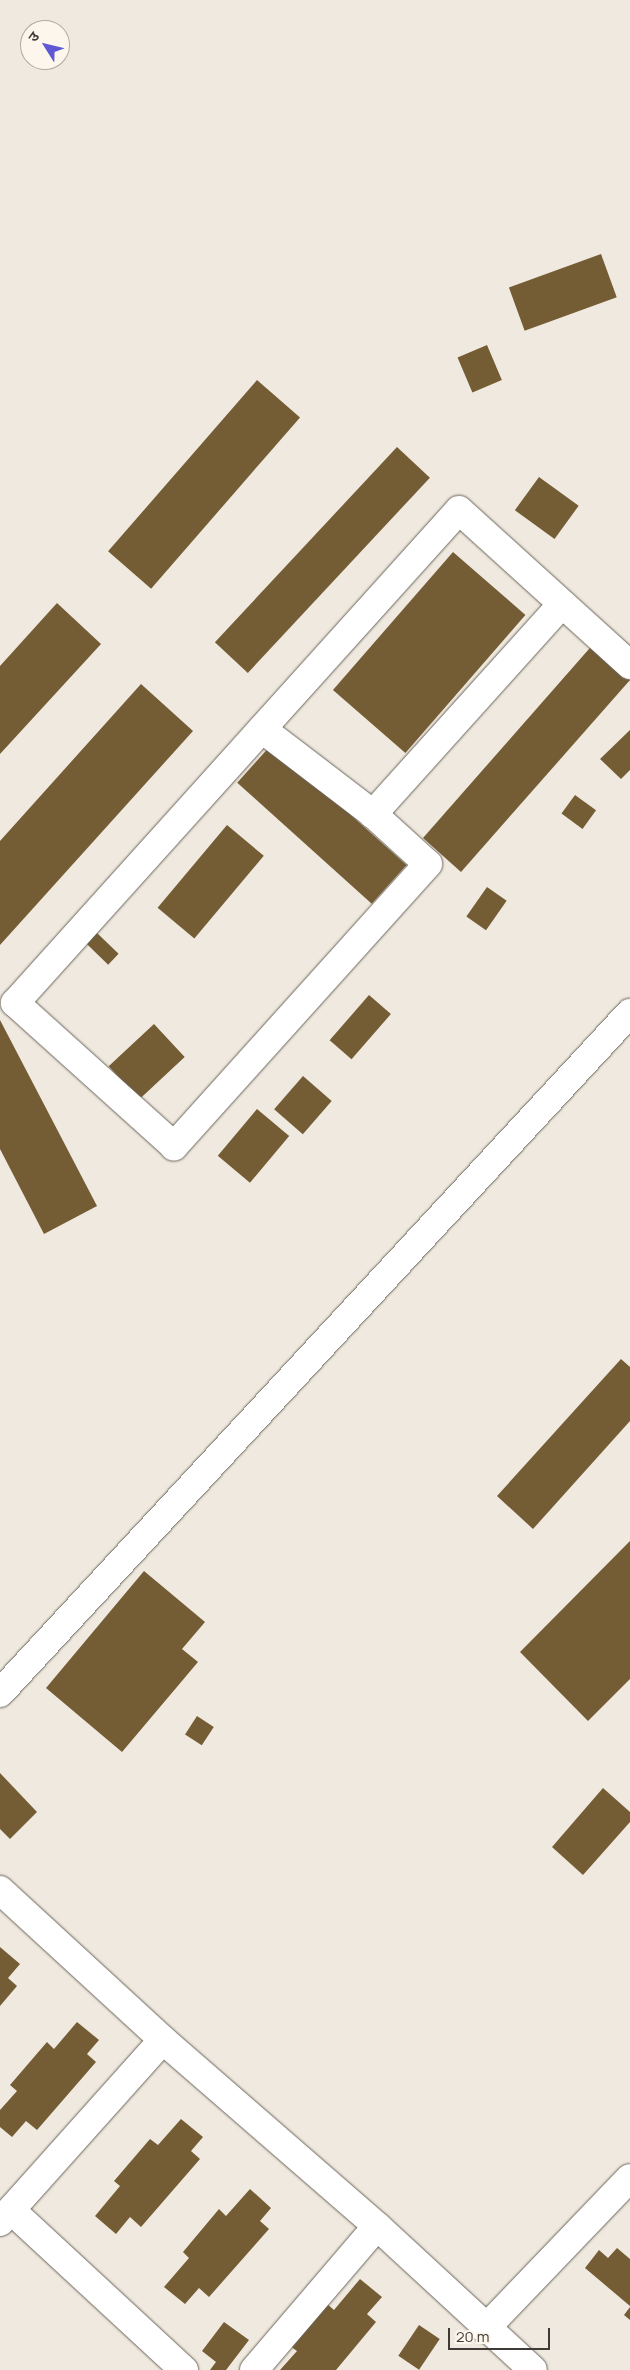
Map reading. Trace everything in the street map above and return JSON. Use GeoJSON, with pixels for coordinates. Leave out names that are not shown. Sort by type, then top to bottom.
{"type":"FeatureCollection","features":[{"type":"Feature","properties":{"kind":"street"},"geometry":{"type":"LineString","coordinates":[[262,729],[372,814],[428,864],[174,1146],[16,1003],[262,729],[459,510],[630,665]]}},
{"type":"Feature","properties":{"kind":"street"},"geometry":{"type":"LineString","coordinates":[[372,814],[562,604]]}},
{"type":"Feature","properties":{"kind":"street"},"geometry":{"type":"LineString","coordinates":[[0,1693],[630,1013]]}},
{"type":"Feature","properties":{"kind":"street"},"geometry":{"type":"LineString","coordinates":[[0,1890],[163,2040],[377,2226],[532,2370]]}},
{"type":"Feature","properties":{"kind":"street"},"geometry":{"type":"LineString","coordinates":[[163,2040],[5,2216],[184,2370]]}},
{"type":"Feature","properties":{"kind":"street"},"geometry":{"type":"LineString","coordinates":[[485,2328],[630,2178]]}},
{"type":"Feature","properties":{"kind":"street"},"geometry":{"type":"LineString","coordinates":[[254,2370],[377,2226]]}},
{"type":"Feature","properties":{"kind":"building"},"geometry":{"type":"Polygon","coordinates":[[[601,254],[617,297],[525,331],[509,288],[601,254]]]}},
{"type":"Feature","properties":{"kind":"building"},"geometry":{"type":"Polygon","coordinates":[[[487,345],[502,380],[472,392],[458,358],[487,345]]]}},
{"type":"Feature","properties":{"kind":"building"},"geometry":{"type":"Polygon","coordinates":[[[257,380],[300,417],[151,589],[108,551],[257,380]]]}},
{"type":"Feature","properties":{"kind":"building"},"geometry":{"type":"Polygon","coordinates":[[[397,447],[430,478],[248,673],[215,642],[397,447]]]}},
{"type":"Feature","properties":{"kind":"building"},"geometry":{"type":"Polygon","coordinates":[[[539,477],[579,506],[555,539],[515,510],[539,477]]]}},
{"type":"Feature","properties":{"kind":"building"},"geometry":{"type":"Polygon","coordinates":[[[453,552],[525,615],[405,753],[333,690],[453,552]]]}},
{"type":"Feature","properties":{"kind":"building"},"geometry":{"type":"Polygon","coordinates":[[[57,603],[101,644],[0,754],[0,666],[57,603]]]}},
{"type":"Feature","properties":{"kind":"building"},"geometry":{"type":"Polygon","coordinates":[[[596,641],[630,671],[630,680],[461,872],[423,838],[596,641]]]}},
{"type":"Feature","properties":{"kind":"building"},"geometry":{"type":"Polygon","coordinates":[[[141,684],[193,731],[0,945],[0,841],[141,684]]]}},
{"type":"Feature","properties":{"kind":"building"},"geometry":{"type":"Polygon","coordinates":[[[630,730],[630,770],[621,779],[600,759],[630,730]]]}},
{"type":"Feature","properties":{"kind":"building"},"geometry":{"type":"Polygon","coordinates":[[[272,744],[407,865],[372,904],[237,783],[272,744]]]}},
{"type":"Feature","properties":{"kind":"building"},"geometry":{"type":"Polygon","coordinates":[[[575,795],[596,810],[583,829],[561,814],[575,795]]]}},
{"type":"Feature","properties":{"kind":"building"},"geometry":{"type":"Polygon","coordinates":[[[227,825],[264,856],[194,939],[158,908],[227,825]]]}},
{"type":"Feature","properties":{"kind":"building"},"geometry":{"type":"Polygon","coordinates":[[[487,887],[507,901],[486,930],[466,916],[487,887]]]}},
{"type":"Feature","properties":{"kind":"building"},"geometry":{"type":"Polygon","coordinates":[[[97,933],[119,954],[108,965],[87,944],[97,933]]]}},
{"type":"Feature","properties":{"kind":"building"},"geometry":{"type":"Polygon","coordinates":[[[369,995],[391,1014],[352,1059],[330,1040],[369,995]]]}},
{"type":"Feature","properties":{"kind":"building"},"geometry":{"type":"Polygon","coordinates":[[[0,1020],[97,1206],[44,1234],[0,1149],[0,1020]]]}},
{"type":"Feature","properties":{"kind":"building"},"geometry":{"type":"Polygon","coordinates":[[[154,1024],[185,1057],[139,1099],[109,1066],[154,1024]]]}},
{"type":"Feature","properties":{"kind":"building"},"geometry":{"type":"Polygon","coordinates":[[[303,1076],[332,1101],[303,1134],[274,1109],[303,1076]]]}},
{"type":"Feature","properties":{"kind":"building"},"geometry":{"type":"Polygon","coordinates":[[[257,1109],[289,1136],[250,1183],[218,1156],[257,1109]]]}},
{"type":"Feature","properties":{"kind":"building"},"geometry":{"type":"Polygon","coordinates":[[[621,1359],[630,1367],[630,1421],[533,1529],[497,1496],[621,1359]]]}},
{"type":"Feature","properties":{"kind":"building"},"geometry":{"type":"Polygon","coordinates":[[[630,1541],[630,1679],[588,1721],[520,1652],[630,1541]]]}},
{"type":"Feature","properties":{"kind":"building"},"geometry":{"type":"Polygon","coordinates":[[[144,1571],[205,1622],[182,1649],[198,1662],[122,1752],[46,1688],[144,1571]]]}},
{"type":"Feature","properties":{"kind":"building"},"geometry":{"type":"Polygon","coordinates":[[[197,1716],[214,1727],[202,1745],[185,1734],[197,1716]]]}},
{"type":"Feature","properties":{"kind":"building"},"geometry":{"type":"Polygon","coordinates":[[[0,1773],[37,1812],[10,1839],[0,1829],[0,1773]]]}},
{"type":"Feature","properties":{"kind":"building"},"geometry":{"type":"Polygon","coordinates":[[[603,1788],[630,1812],[630,1822],[583,1875],[552,1847],[603,1788]]]}},
{"type":"Feature","properties":{"kind":"building"},"geometry":{"type":"Polygon","coordinates":[[[0,1947],[20,1964],[8,1978],[17,1986],[0,2006],[0,1947]]]}},
{"type":"Feature","properties":{"kind":"building"},"geometry":{"type":"Polygon","coordinates":[[[77,2022],[99,2040],[87,2054],[96,2062],[37,2130],[26,2121],[12,2137],[0,2127],[0,2110],[17,2091],[10,2085],[47,2042],[54,2049],[77,2022]]]}},
{"type":"Feature","properties":{"kind":"building"},"geometry":{"type":"Polygon","coordinates":[[[181,2119],[203,2137],[191,2151],[200,2159],[141,2227],[130,2217],[116,2234],[95,2216],[120,2186],[114,2181],[150,2139],[158,2145],[181,2119]]]}},
{"type":"Feature","properties":{"kind":"building"},"geometry":{"type":"Polygon","coordinates":[[[250,2189],[271,2208],[260,2221],[269,2229],[209,2297],[199,2288],[185,2304],[164,2287],[189,2258],[183,2252],[219,2209],[226,2216],[250,2189]]]}},
{"type":"Feature","properties":{"kind":"building"},"geometry":{"type":"Polygon","coordinates":[[[617,2248],[630,2259],[630,2306],[585,2268],[599,2250],[608,2258],[617,2248]]]}},
{"type":"Feature","properties":{"kind":"building"},"geometry":{"type":"Polygon","coordinates":[[[360,2279],[382,2297],[367,2314],[376,2322],[336,2370],[280,2370],[297,2351],[290,2346],[326,2303],[334,2310],[360,2279]]]}},
{"type":"Feature","properties":{"kind":"building"},"geometry":{"type":"Polygon","coordinates":[[[630,2307],[630,2320],[624,2315],[630,2307]]]}},
{"type":"Feature","properties":{"kind":"building"},"geometry":{"type":"Polygon","coordinates":[[[224,2322],[249,2340],[226,2370],[210,2370],[216,2362],[202,2351],[224,2322]]]}},
{"type":"Feature","properties":{"kind":"building"},"geometry":{"type":"Polygon","coordinates":[[[419,2325],[440,2339],[419,2370],[398,2356],[419,2325]]]}}]}
